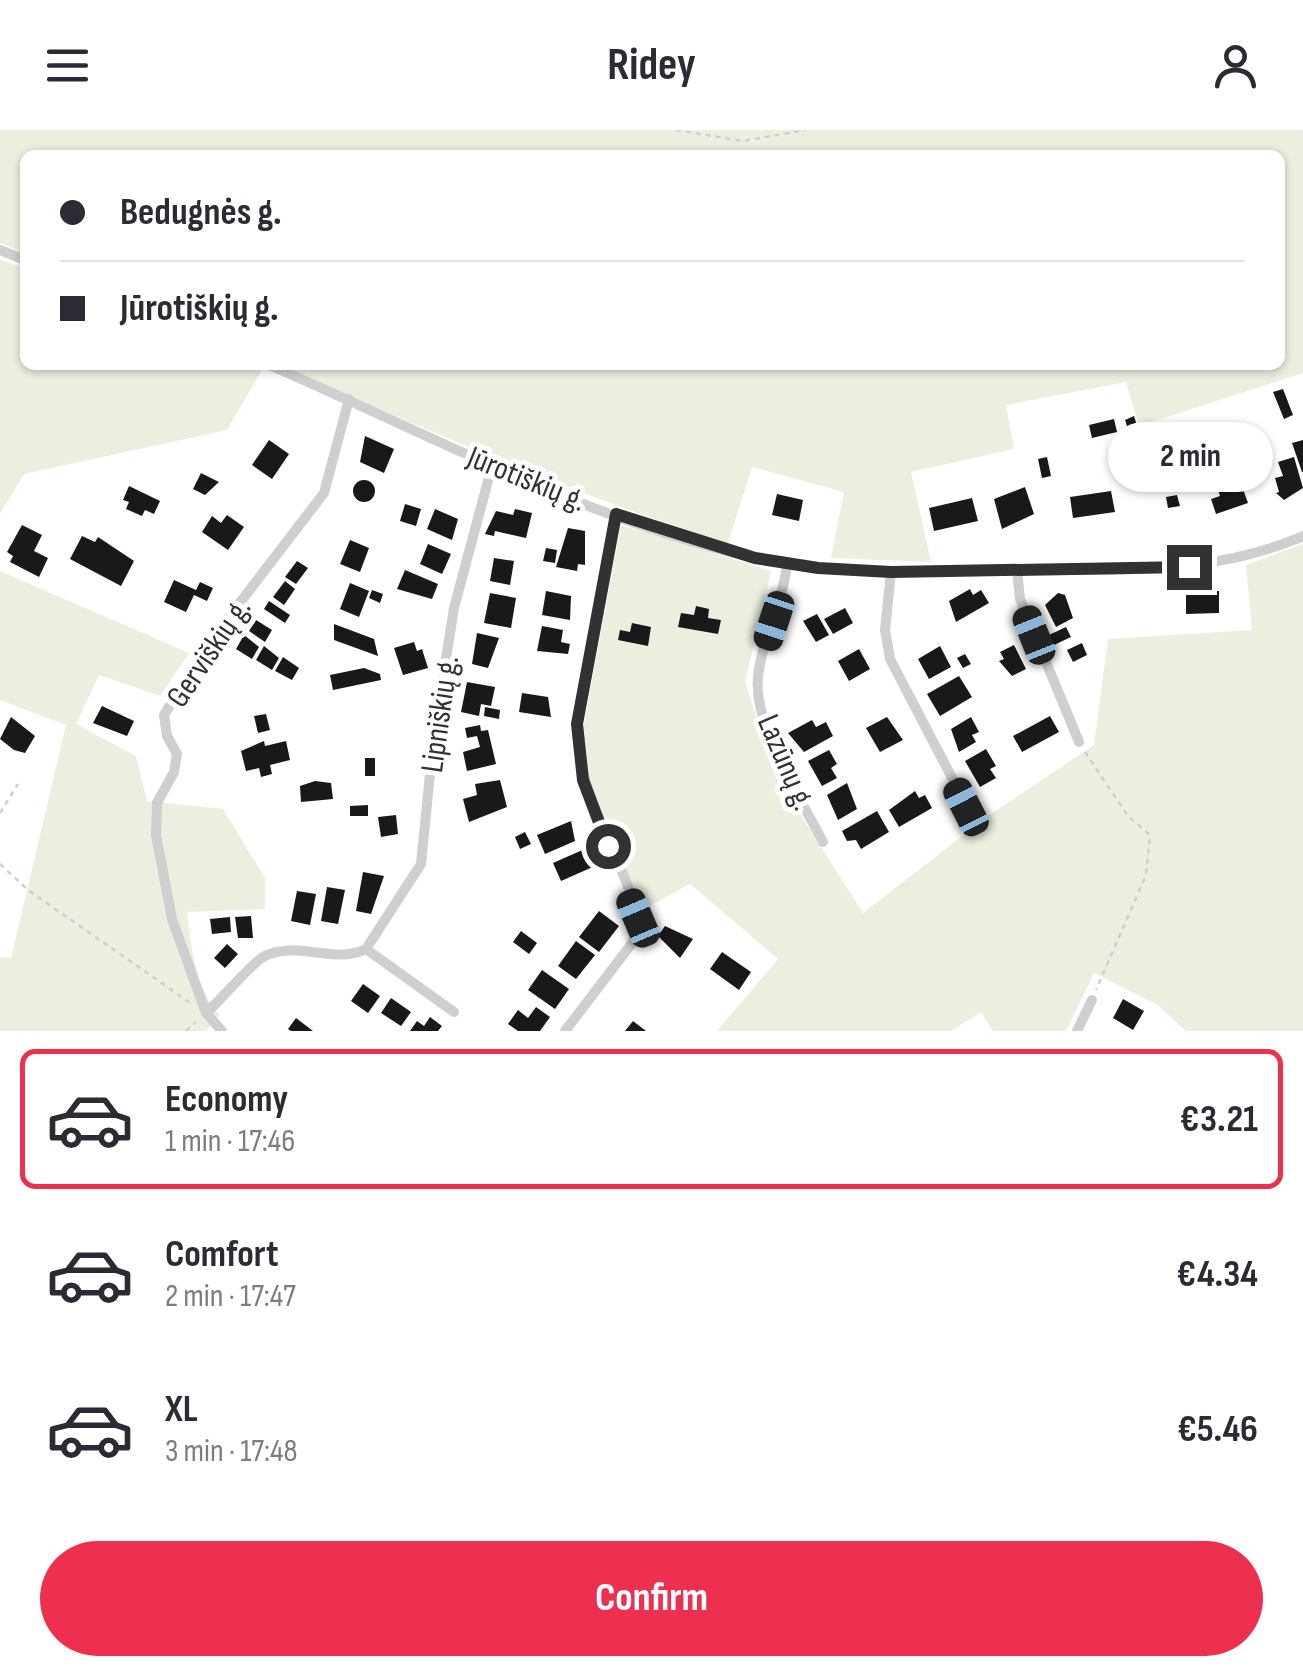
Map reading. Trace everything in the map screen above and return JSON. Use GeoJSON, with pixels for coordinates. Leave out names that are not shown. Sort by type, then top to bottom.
{"type":"FeatureCollection","features":[{"type":"Feature","properties":{"kind":"street","name":"Jūrotiškių g."},"geometry":{"type":"LineString","coordinates":[[282,370],[492,466],[616,514],[712,546],[786,564],[891,572],[1217,564],[1303,536]]}},
{"type":"Feature","properties":{"kind":"street","name":"Gerviškių g."},"geometry":{"type":"LineString","coordinates":[[222,1031],[206,1013],[172,919],[156,835],[157,802],[174,772],[177,754],[167,736],[164,716],[209,643],[324,493],[349,399]]}},
{"type":"Feature","properties":{"kind":"street","name":"Lipniškių g."},"geometry":{"type":"LineString","coordinates":[[366,950],[421,864],[434,734],[454,608],[492,466]]}},
{"type":"Feature","properties":{"kind":"street"},"geometry":{"type":"LineString","coordinates":[[565,1031],[636,938],[640,925],[592,811],[578,752],[577,724],[616,514]]}},
{"type":"Feature","properties":{"kind":"street","name":"Lazūnų g."},"geometry":{"type":"LineString","coordinates":[[786,564],[778,610],[758,675],[758,690],[786,771],[823,842]]}},
{"type":"Feature","properties":{"kind":"street"},"geometry":{"type":"LineString","coordinates":[[1016,570],[1020,599],[1079,742]]}},
{"type":"Feature","properties":{"kind":"street"},"geometry":{"type":"LineString","coordinates":[[891,572],[885,630],[890,659],[972,818]]}},
{"type":"Feature","properties":{"kind":"street"},"geometry":{"type":"LineString","coordinates":[[206,1013],[260,958],[281,950],[351,954],[366,950],[454,1012]]}},
{"type":"Feature","properties":{"kind":"street"},"geometry":{"type":"LineString","coordinates":[[1077,1031],[1092,1000]]}},
{"type":"Feature","properties":{"kind":"path"},"geometry":{"type":"LineString","coordinates":[[676,130],[744,141],[806,130]]}},
{"type":"Feature","properties":{"kind":"path"},"geometry":{"type":"LineString","coordinates":[[1079,742],[1128,816],[1150,835],[1146,875],[1092,1000]]}},
{"type":"Feature","properties":{"kind":"path"},"geometry":{"type":"LineString","coordinates":[[0,813],[18,784]]}},
{"type":"Feature","properties":{"kind":"path"},"geometry":{"type":"LineString","coordinates":[[0,864],[28,890],[206,1013],[186,1031]]}},
{"type":"Feature","properties":{"kind":"shaded area"},"geometry":{"type":"Polygon","coordinates":[[[0,130],[1303,130],[1303,373],[1139,426],[1126,382],[1006,405],[1014,449],[911,472],[931,562],[831,558],[844,492],[752,467],[728,543],[557,483],[291,370],[1285,370],[1285,150],[20,150],[20,251],[0,243],[0,130]]]}},
{"type":"Feature","properties":{"kind":"shaded area"},"geometry":{"type":"Polygon","coordinates":[[[0,259],[20,267],[20,370],[262,370],[227,430],[24,474],[0,514],[0,259]]]}},
{"type":"Feature","properties":{"kind":"shaded area"},"geometry":{"type":"Polygon","coordinates":[[[621,525],[771,571],[745,682],[776,776],[863,913],[991,814],[1094,745],[1108,639],[1252,630],[1246,565],[1303,544],[1303,1031],[1186,1031],[1159,1006],[1094,973],[1066,1031],[993,1031],[981,1012],[951,1031],[717,1031],[778,959],[690,884],[644,909],[587,781],[581,740],[621,525]]]}},
{"type":"Feature","properties":{"kind":"shaded area"},"geometry":{"type":"Polygon","coordinates":[[[0,571],[189,653],[160,696],[99,675],[76,724],[136,756],[147,801],[223,809],[265,878],[265,909],[187,912],[199,980],[220,1015],[206,1031],[0,1031],[0,957],[11,958],[66,725],[0,700],[0,571]]]}},
{"type":"Feature","properties":{"kind":"building"},"geometry":{"type":"Polygon","coordinates":[[[1283,389],[1293,415],[1284,419],[1273,392],[1283,389]]]}},
{"type":"Feature","properties":{"kind":"building"},"geometry":{"type":"Polygon","coordinates":[[[1134,416],[1139,432],[1130,435],[1125,420],[1134,416]]]}},
{"type":"Feature","properties":{"kind":"building"},"geometry":{"type":"Polygon","coordinates":[[[1114,419],[1117,432],[1092,438],[1089,425],[1114,419]]]}},
{"type":"Feature","properties":{"kind":"building"},"geometry":{"type":"Polygon","coordinates":[[[365,436],[394,449],[384,473],[360,462],[365,436]]]}},
{"type":"Feature","properties":{"kind":"building"},"geometry":{"type":"Polygon","coordinates":[[[1239,438],[1254,471],[1240,477],[1229,442],[1239,438]]]}},
{"type":"Feature","properties":{"kind":"building"},"geometry":{"type":"Polygon","coordinates":[[[269,440],[289,454],[272,479],[252,465],[269,440]]]}},
{"type":"Feature","properties":{"kind":"building"},"geometry":{"type":"Polygon","coordinates":[[[1303,440],[1303,472],[1302,472],[1292,443],[1303,440]]]}},
{"type":"Feature","properties":{"kind":"building"},"geometry":{"type":"Polygon","coordinates":[[[1262,445],[1270,465],[1256,470],[1248,451],[1262,445]]]}},
{"type":"Feature","properties":{"kind":"building"},"geometry":{"type":"Polygon","coordinates":[[[1138,449],[1147,482],[1132,486],[1123,453],[1138,449]]]}},
{"type":"Feature","properties":{"kind":"building"},"geometry":{"type":"Polygon","coordinates":[[[1047,457],[1051,476],[1042,478],[1038,459],[1047,457]]]}},
{"type":"Feature","properties":{"kind":"building"},"geometry":{"type":"Polygon","coordinates":[[[1294,457],[1303,488],[1284,500],[1276,493],[1279,492],[1275,478],[1283,476],[1278,462],[1294,457]]]}},
{"type":"Feature","properties":{"kind":"building"},"geometry":{"type":"Polygon","coordinates":[[[201,473],[219,482],[205,495],[193,489],[201,473]]]}},
{"type":"Feature","properties":{"kind":"building"},"geometry":{"type":"Polygon","coordinates":[[[364,480],[372,483],[372,499],[364,502],[356,499],[353,491],[356,483],[364,480]]]}},
{"type":"Feature","properties":{"kind":"building"},"geometry":{"type":"Polygon","coordinates":[[[1232,482],[1235,491],[1243,489],[1248,503],[1216,514],[1211,499],[1220,496],[1217,487],[1232,482]]]}},
{"type":"Feature","properties":{"kind":"building"},"geometry":{"type":"Polygon","coordinates":[[[129,486],[160,501],[154,514],[145,510],[142,516],[126,509],[129,502],[123,500],[129,486]]]}},
{"type":"Feature","properties":{"kind":"building"},"geometry":{"type":"Polygon","coordinates":[[[1025,487],[1034,514],[1002,529],[994,499],[1025,487]]]}},
{"type":"Feature","properties":{"kind":"building"},"geometry":{"type":"Polygon","coordinates":[[[1111,491],[1115,512],[1073,518],[1070,497],[1111,491]]]}},
{"type":"Feature","properties":{"kind":"building"},"geometry":{"type":"Polygon","coordinates":[[[777,494],[803,500],[799,521],[772,515],[777,494]]]}},
{"type":"Feature","properties":{"kind":"building"},"geometry":{"type":"Polygon","coordinates":[[[1177,495],[1180,506],[1168,508],[1166,497],[1177,495]]]}},
{"type":"Feature","properties":{"kind":"building"},"geometry":{"type":"Polygon","coordinates":[[[972,498],[978,521],[934,531],[929,508],[972,498]]]}},
{"type":"Feature","properties":{"kind":"building"},"geometry":{"type":"Polygon","coordinates":[[[405,504],[421,509],[416,526],[400,521],[405,504]]]}},
{"type":"Feature","properties":{"kind":"building"},"geometry":{"type":"Polygon","coordinates":[[[435,509],[458,519],[452,540],[427,529],[435,509]]]}},
{"type":"Feature","properties":{"kind":"building"},"geometry":{"type":"Polygon","coordinates":[[[515,509],[532,513],[526,538],[495,531],[494,536],[485,534],[496,511],[513,515],[515,509]]]}},
{"type":"Feature","properties":{"kind":"building"},"geometry":{"type":"Polygon","coordinates":[[[227,515],[244,527],[228,550],[202,532],[212,516],[221,523],[227,515]]]}},
{"type":"Feature","properties":{"kind":"building"},"geometry":{"type":"Polygon","coordinates":[[[22,525],[42,535],[34,551],[48,558],[39,577],[10,562],[13,556],[7,552],[22,525]]]}},
{"type":"Feature","properties":{"kind":"building"},"geometry":{"type":"Polygon","coordinates":[[[568,528],[585,531],[585,565],[578,564],[577,571],[556,567],[568,528]]]}},
{"type":"Feature","properties":{"kind":"building"},"geometry":{"type":"Polygon","coordinates":[[[82,536],[95,542],[98,537],[134,561],[121,586],[70,559],[82,536]]]}},
{"type":"Feature","properties":{"kind":"building"},"geometry":{"type":"Polygon","coordinates":[[[350,540],[369,548],[360,572],[340,564],[350,540]]]}},
{"type":"Feature","properties":{"kind":"building"},"geometry":{"type":"Polygon","coordinates":[[[428,544],[451,554],[442,574],[420,564],[428,544]]]}},
{"type":"Feature","properties":{"kind":"building"},"geometry":{"type":"Polygon","coordinates":[[[546,548],[557,550],[555,563],[543,561],[546,548]]]}},
{"type":"Feature","properties":{"kind":"building"},"geometry":{"type":"Polygon","coordinates":[[[494,558],[514,561],[510,585],[490,581],[494,558]]]}},
{"type":"Feature","properties":{"kind":"building"},"geometry":{"type":"Polygon","coordinates":[[[297,561],[308,568],[296,584],[285,577],[297,561]]]}},
{"type":"Feature","properties":{"kind":"building"},"geometry":{"type":"Polygon","coordinates":[[[405,570],[438,584],[432,599],[397,589],[405,570]]]}},
{"type":"Feature","properties":{"kind":"building"},"geometry":{"type":"Polygon","coordinates":[[[174,580],[196,590],[200,582],[213,588],[207,601],[194,595],[186,612],[164,602],[174,580]]]}},
{"type":"Feature","properties":{"kind":"building"},"geometry":{"type":"Polygon","coordinates":[[[285,581],[295,589],[284,605],[273,597],[285,581]]]}},
{"type":"Feature","properties":{"kind":"building"},"geometry":{"type":"Polygon","coordinates":[[[350,583],[369,591],[359,617],[340,609],[350,583]]]}},
{"type":"Feature","properties":{"kind":"building"},"geometry":{"type":"Polygon","coordinates":[[[970,589],[973,595],[981,590],[989,603],[956,622],[949,601],[970,589]]]}},
{"type":"Feature","properties":{"kind":"building"},"geometry":{"type":"Polygon","coordinates":[[[372,590],[383,594],[380,603],[369,598],[372,590]]]}},
{"type":"Feature","properties":{"kind":"building"},"geometry":{"type":"Polygon","coordinates":[[[546,591],[571,596],[570,620],[542,615],[546,591]]]}},
{"type":"Feature","properties":{"kind":"building"},"geometry":{"type":"Polygon","coordinates":[[[1186,591],[1219,591],[1219,613],[1186,614],[1186,591]]]}},
{"type":"Feature","properties":{"kind":"building"},"geometry":{"type":"Polygon","coordinates":[[[490,593],[516,598],[511,628],[484,623],[490,593]]]}},
{"type":"Feature","properties":{"kind":"building"},"geometry":{"type":"Polygon","coordinates":[[[1058,593],[1065,595],[1073,618],[1056,627],[1045,605],[1058,593]]]}},
{"type":"Feature","properties":{"kind":"building"},"geometry":{"type":"Polygon","coordinates":[[[269,601],[290,615],[285,623],[264,609],[269,601]]]}},
{"type":"Feature","properties":{"kind":"building"},"geometry":{"type":"Polygon","coordinates":[[[696,606],[709,609],[708,618],[721,620],[718,634],[678,627],[681,613],[694,615],[696,606]]]}},
{"type":"Feature","properties":{"kind":"building"},"geometry":{"type":"Polygon","coordinates":[[[845,608],[853,623],[833,634],[824,619],[845,608]]]}},
{"type":"Feature","properties":{"kind":"building"},"geometry":{"type":"Polygon","coordinates":[[[817,614],[829,635],[816,642],[803,621],[817,614]]]}},
{"type":"Feature","properties":{"kind":"building"},"geometry":{"type":"Polygon","coordinates":[[[256,620],[272,630],[265,642],[249,631],[256,620]]]}},
{"type":"Feature","properties":{"kind":"building"},"geometry":{"type":"Polygon","coordinates":[[[632,623],[651,627],[648,646],[618,640],[620,630],[630,632],[632,623]]]}},
{"type":"Feature","properties":{"kind":"building"},"geometry":{"type":"Polygon","coordinates":[[[334,624],[374,639],[378,656],[334,640],[334,624]]]}},
{"type":"Feature","properties":{"kind":"building"},"geometry":{"type":"Polygon","coordinates":[[[542,626],[563,630],[561,642],[570,644],[568,654],[537,651],[542,626]]]}},
{"type":"Feature","properties":{"kind":"building"},"geometry":{"type":"Polygon","coordinates":[[[1066,627],[1071,637],[1054,645],[1049,635],[1066,627]]]}},
{"type":"Feature","properties":{"kind":"building"},"geometry":{"type":"Polygon","coordinates":[[[477,633],[499,638],[488,668],[472,664],[477,633]]]}},
{"type":"Feature","properties":{"kind":"building"},"geometry":{"type":"Polygon","coordinates":[[[244,635],[259,647],[252,659],[236,649],[244,635]]]}},
{"type":"Feature","properties":{"kind":"building"},"geometry":{"type":"Polygon","coordinates":[[[414,642],[417,651],[422,649],[428,668],[403,675],[394,648],[414,642]]]}},
{"type":"Feature","properties":{"kind":"building"},"geometry":{"type":"Polygon","coordinates":[[[1082,643],[1087,655],[1073,662],[1067,650],[1082,643]]]}},
{"type":"Feature","properties":{"kind":"building"},"geometry":{"type":"Polygon","coordinates":[[[1014,645],[1026,669],[1012,676],[999,661],[1004,659],[1000,652],[1014,645]]]}},
{"type":"Feature","properties":{"kind":"building"},"geometry":{"type":"Polygon","coordinates":[[[264,646],[279,658],[272,670],[256,660],[264,646]]]}},
{"type":"Feature","properties":{"kind":"building"},"geometry":{"type":"Polygon","coordinates":[[[940,646],[951,667],[929,679],[918,659],[940,646]]]}},
{"type":"Feature","properties":{"kind":"building"},"geometry":{"type":"Polygon","coordinates":[[[859,649],[870,669],[849,681],[838,661],[859,649]]]}},
{"type":"Feature","properties":{"kind":"building"},"geometry":{"type":"Polygon","coordinates":[[[965,654],[971,664],[963,668],[957,658],[965,654]]]}},
{"type":"Feature","properties":{"kind":"building"},"geometry":{"type":"Polygon","coordinates":[[[283,657],[299,668],[292,680],[275,671],[283,657]]]}},
{"type":"Feature","properties":{"kind":"building"},"geometry":{"type":"Polygon","coordinates":[[[364,668],[380,674],[381,680],[333,690],[330,675],[364,668]]]}},
{"type":"Feature","properties":{"kind":"building"},"geometry":{"type":"Polygon","coordinates":[[[959,676],[972,697],[940,716],[927,694],[959,676]]]}},
{"type":"Feature","properties":{"kind":"building"},"geometry":{"type":"Polygon","coordinates":[[[467,682],[495,687],[491,706],[481,704],[479,716],[461,712],[467,682]]]}},
{"type":"Feature","properties":{"kind":"building"},"geometry":{"type":"Polygon","coordinates":[[[522,693],[548,697],[551,717],[519,712],[522,693]]]}},
{"type":"Feature","properties":{"kind":"building"},"geometry":{"type":"Polygon","coordinates":[[[102,706],[134,721],[127,736],[93,723],[102,706]]]}},
{"type":"Feature","properties":{"kind":"building"},"geometry":{"type":"Polygon","coordinates":[[[485,707],[500,710],[499,719],[484,716],[485,707]]]}},
{"type":"Feature","properties":{"kind":"building"},"geometry":{"type":"Polygon","coordinates":[[[266,714],[270,730],[258,733],[254,716],[266,714]]]}},
{"type":"Feature","properties":{"kind":"building"},"geometry":{"type":"Polygon","coordinates":[[[1050,716],[1059,732],[1022,752],[1013,736],[1050,716]]]}},
{"type":"Feature","properties":{"kind":"building"},"geometry":{"type":"Polygon","coordinates":[[[11,717],[35,736],[25,753],[0,739],[11,717]]]}},
{"type":"Feature","properties":{"kind":"building"},"geometry":{"type":"Polygon","coordinates":[[[887,717],[903,740],[880,752],[866,728],[887,717]]]}},
{"type":"Feature","properties":{"kind":"building"},"geometry":{"type":"Polygon","coordinates":[[[971,717],[979,732],[972,735],[976,742],[959,752],[951,729],[971,717]]]}},
{"type":"Feature","properties":{"kind":"building"},"geometry":{"type":"Polygon","coordinates":[[[812,720],[816,727],[826,722],[833,736],[804,752],[788,733],[812,720]]]}},
{"type":"Feature","properties":{"kind":"building"},"geometry":{"type":"Polygon","coordinates":[[[480,725],[481,731],[488,730],[496,764],[467,771],[463,752],[480,747],[477,736],[467,738],[465,728],[480,725]]]}},
{"type":"Feature","properties":{"kind":"building"},"geometry":{"type":"Polygon","coordinates":[[[264,741],[265,746],[286,741],[290,760],[270,765],[272,774],[261,777],[259,768],[246,771],[241,751],[264,741]]]}},
{"type":"Feature","properties":{"kind":"building"},"geometry":{"type":"Polygon","coordinates":[[[986,749],[996,766],[990,769],[996,778],[980,787],[965,761],[986,749]]]}},
{"type":"Feature","properties":{"kind":"building"},"geometry":{"type":"Polygon","coordinates":[[[829,750],[837,764],[831,768],[837,778],[822,786],[808,761],[829,750]]]}},
{"type":"Feature","properties":{"kind":"building"},"geometry":{"type":"Polygon","coordinates":[[[365,758],[375,758],[375,776],[365,776],[365,758]]]}},
{"type":"Feature","properties":{"kind":"building"},"geometry":{"type":"Polygon","coordinates":[[[500,780],[507,807],[469,822],[463,799],[477,795],[475,784],[500,780]]]}},
{"type":"Feature","properties":{"kind":"building"},"geometry":{"type":"Polygon","coordinates":[[[315,781],[331,783],[333,799],[301,802],[300,786],[315,781]]]}},
{"type":"Feature","properties":{"kind":"building"},"geometry":{"type":"Polygon","coordinates":[[[847,783],[857,809],[838,820],[827,795],[847,783]]]}},
{"type":"Feature","properties":{"kind":"building"},"geometry":{"type":"Polygon","coordinates":[[[915,791],[919,798],[925,795],[932,808],[899,827],[889,810],[915,791]]]}},
{"type":"Feature","properties":{"kind":"building"},"geometry":{"type":"Polygon","coordinates":[[[368,805],[368,816],[350,816],[350,806],[368,805]]]}},
{"type":"Feature","properties":{"kind":"building"},"geometry":{"type":"Polygon","coordinates":[[[877,811],[889,832],[861,849],[856,840],[847,841],[842,831],[877,811]]]}},
{"type":"Feature","properties":{"kind":"building"},"geometry":{"type":"Polygon","coordinates":[[[396,815],[398,834],[381,837],[378,817],[396,815]]]}},
{"type":"Feature","properties":{"kind":"building"},"geometry":{"type":"Polygon","coordinates":[[[571,821],[575,841],[545,854],[537,835],[571,821]]]}},
{"type":"Feature","properties":{"kind":"building"},"geometry":{"type":"Polygon","coordinates":[[[525,832],[531,844],[520,849],[515,837],[525,832]]]}},
{"type":"Feature","properties":{"kind":"building"},"geometry":{"type":"Polygon","coordinates":[[[587,848],[595,866],[561,881],[553,863],[587,848]]]}},
{"type":"Feature","properties":{"kind":"building"},"geometry":{"type":"Polygon","coordinates":[[[363,872],[384,876],[371,914],[356,911],[363,872]]]}},
{"type":"Feature","properties":{"kind":"building"},"geometry":{"type":"Polygon","coordinates":[[[327,887],[345,890],[338,924],[321,921],[327,887]]]}},
{"type":"Feature","properties":{"kind":"building"},"geometry":{"type":"Polygon","coordinates":[[[297,891],[316,894],[310,925],[291,921],[297,891]]]}},
{"type":"Feature","properties":{"kind":"building"},"geometry":{"type":"Polygon","coordinates":[[[599,911],[619,926],[599,952],[579,937],[599,911]]]}},
{"type":"Feature","properties":{"kind":"building"},"geometry":{"type":"Polygon","coordinates":[[[251,916],[253,938],[238,938],[235,917],[251,916]]]}},
{"type":"Feature","properties":{"kind":"building"},"geometry":{"type":"Polygon","coordinates":[[[230,917],[231,932],[212,934],[210,919],[230,917]]]}},
{"type":"Feature","properties":{"kind":"building"},"geometry":{"type":"Polygon","coordinates":[[[665,926],[693,939],[680,958],[658,936],[665,926]]]}},
{"type":"Feature","properties":{"kind":"building"},"geometry":{"type":"Polygon","coordinates":[[[521,931],[537,943],[529,954],[513,942],[521,931]]]}},
{"type":"Feature","properties":{"kind":"building"},"geometry":{"type":"Polygon","coordinates":[[[576,941],[595,955],[576,979],[558,966],[576,941]]]}},
{"type":"Feature","properties":{"kind":"building"},"geometry":{"type":"Polygon","coordinates":[[[227,944],[238,954],[225,968],[214,958],[227,944]]]}},
{"type":"Feature","properties":{"kind":"building"},"geometry":{"type":"Polygon","coordinates":[[[722,952],[751,972],[739,990],[710,969],[722,952]]]}},
{"type":"Feature","properties":{"kind":"building"},"geometry":{"type":"Polygon","coordinates":[[[542,970],[569,989],[555,1009],[528,990],[542,970]]]}},
{"type":"Feature","properties":{"kind":"building"},"geometry":{"type":"Polygon","coordinates":[[[363,984],[380,996],[368,1013],[351,1001],[363,984]]]}},
{"type":"Feature","properties":{"kind":"building"},"geometry":{"type":"Polygon","coordinates":[[[391,998],[411,1012],[401,1026],[381,1013],[391,998]]]}},
{"type":"Feature","properties":{"kind":"building"},"geometry":{"type":"Polygon","coordinates":[[[1123,999],[1144,1011],[1133,1030],[1113,1018],[1123,999]]]}},
{"type":"Feature","properties":{"kind":"building"},"geometry":{"type":"Polygon","coordinates":[[[536,1007],[550,1017],[540,1031],[518,1031],[508,1024],[518,1010],[528,1018],[536,1007]]]}},
{"type":"Feature","properties":{"kind":"building"},"geometry":{"type":"Polygon","coordinates":[[[430,1017],[442,1026],[438,1031],[410,1031],[417,1021],[424,1026],[430,1017]]]}},
{"type":"Feature","properties":{"kind":"building"},"geometry":{"type":"Polygon","coordinates":[[[296,1018],[313,1031],[288,1029],[296,1018]]]}},
{"type":"Feature","properties":{"kind":"building"},"geometry":{"type":"Polygon","coordinates":[[[633,1021],[646,1031],[625,1031],[633,1021]]]}},
{"type":"Feature","properties":{"kind":"route"},"geometry":{"type":"LineString","coordinates":[[608,846],[583,780],[577,724],[616,514],[755,558],[818,568],[891,572],[1189,567]]}}]}
